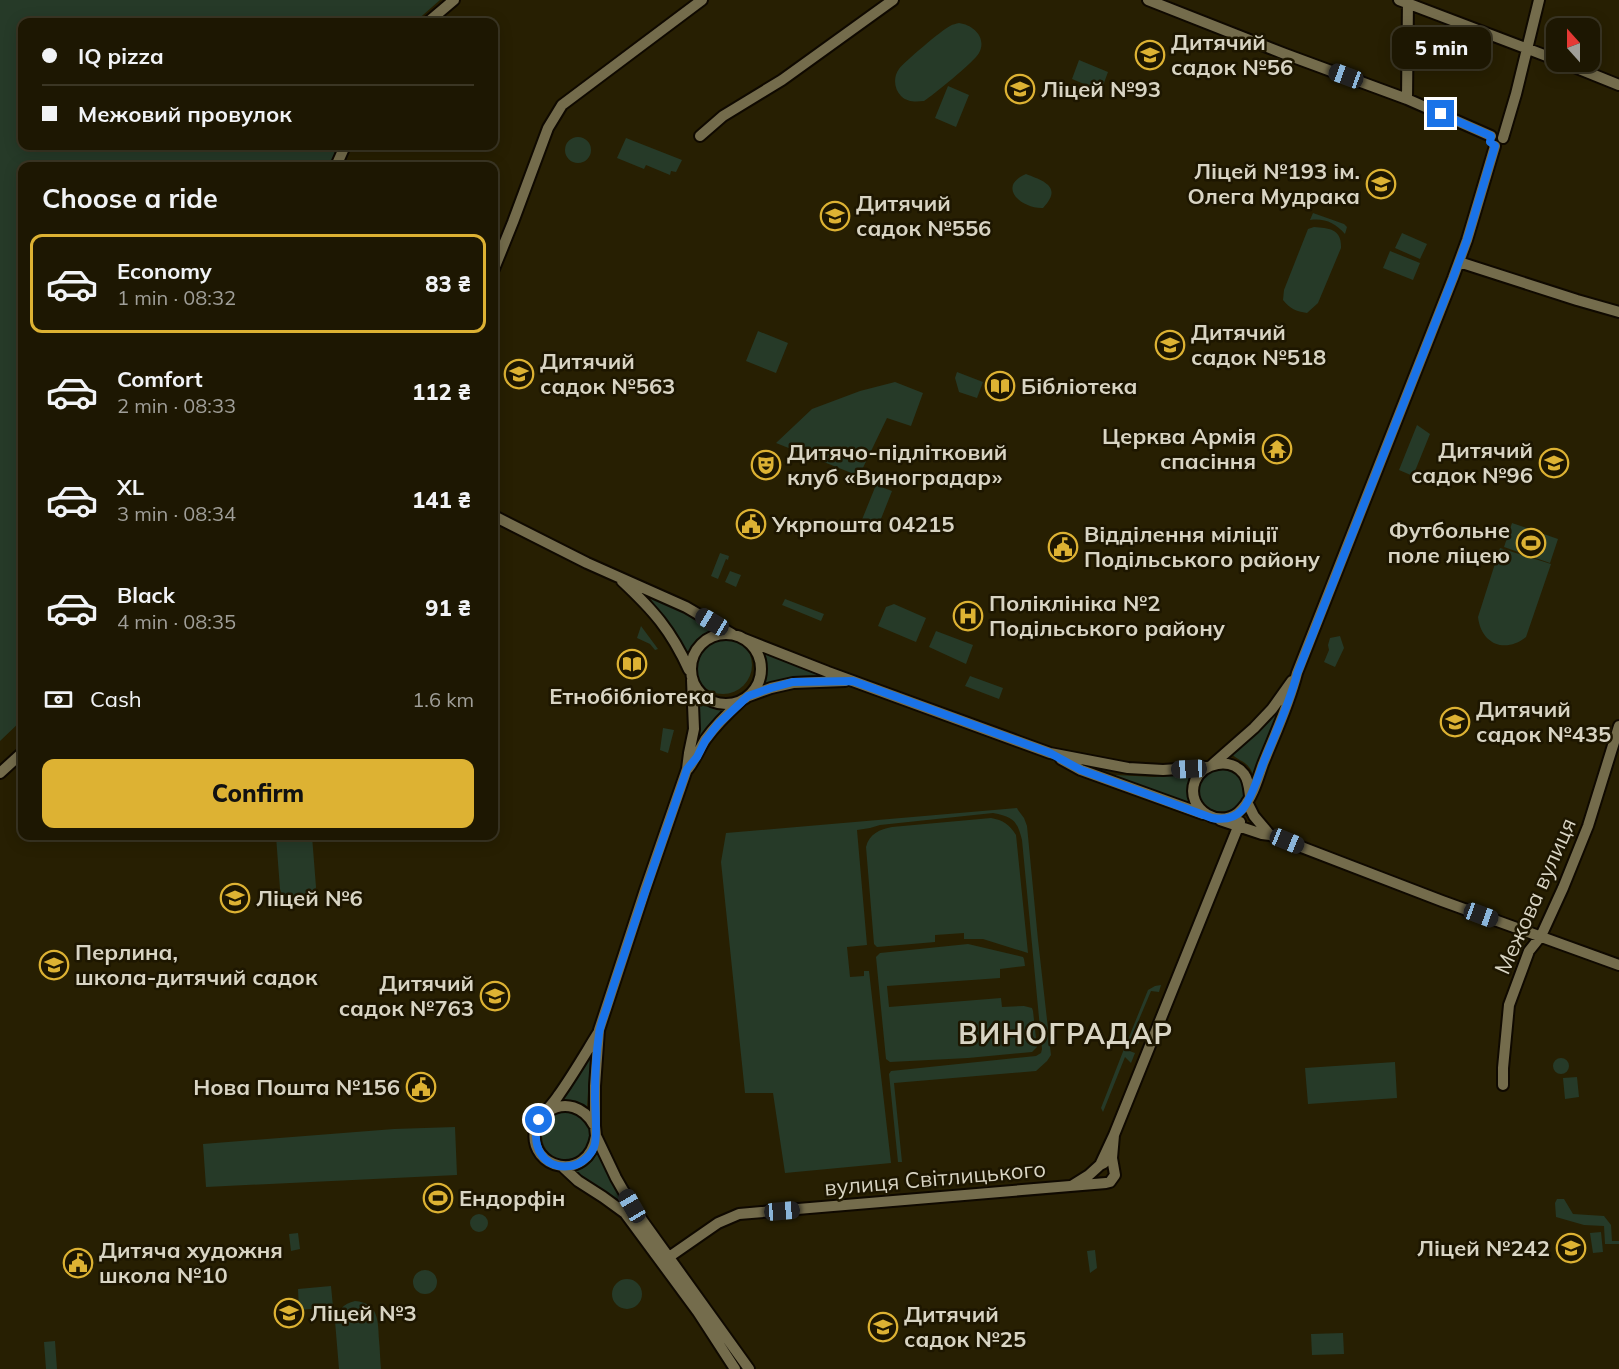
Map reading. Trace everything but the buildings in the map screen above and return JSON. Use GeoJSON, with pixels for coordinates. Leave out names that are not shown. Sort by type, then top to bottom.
{"type":"FeatureCollection","features":[{"type":"Feature","properties":{"kind":"street"},"geometry":{"type":"LineString","coordinates":[[433,18],[454,0]]}},
{"type":"Feature","properties":{"kind":"street"},"geometry":{"type":"LineString","coordinates":[[498,259],[548,128],[562,105],[702,0]]}},
{"type":"Feature","properties":{"kind":"street"},"geometry":{"type":"LineString","coordinates":[[700,136],[723,116],[782,80],[893,0]]}},
{"type":"Feature","properties":{"kind":"street"},"geometry":{"type":"LineString","coordinates":[[1148,0],[1407,99],[1496,140]]}},
{"type":"Feature","properties":{"kind":"street","name":"вулиця Світлицького"},"geometry":{"type":"LineString","coordinates":[[1073,1185],[1098,1166],[1114,1135],[1291,696],[1297,674],[1459,262],[1496,140],[1516,94],[1539,0]]}},
{"type":"Feature","properties":{"kind":"street"},"geometry":{"type":"LineString","coordinates":[[1407,99],[1405,1],[1546,56]]}},
{"type":"Feature","properties":{"kind":"street"},"geometry":{"type":"LineString","coordinates":[[1586,72],[1619,86]]}},
{"type":"Feature","properties":{"kind":"street"},"geometry":{"type":"LineString","coordinates":[[1459,262],[1619,312]]}},
{"type":"Feature","properties":{"kind":"street"},"geometry":{"type":"LineString","coordinates":[[498,518],[686,607],[744,639],[1050,753],[1081,770],[1239,827],[1270,835],[1619,965]]}},
{"type":"Feature","properties":{"kind":"street"},"geometry":{"type":"LineString","coordinates":[[617,576],[657,617],[672,637],[699,692],[716,703],[730,704],[793,682],[853,681]]}},
{"type":"Feature","properties":{"kind":"street"},"geometry":{"type":"LineString","coordinates":[[599,1030],[595,1086],[595,1146],[590,1155],[573,1166],[563,1167],[553,1164],[538,1150],[535,1130],[539,1120],[558,1097],[599,1030],[687,769],[694,729],[690,667],[693,654],[706,639],[718,634],[732,634]]}},
{"type":"Feature","properties":{"kind":"street"},"geometry":{"type":"LineString","coordinates":[[687,769],[718,724],[757,685],[761,666],[757,653],[744,639]]}},
{"type":"Feature","properties":{"kind":"street","name":"вулиця Світлицького"},"geometry":{"type":"LineString","coordinates":[[1210,766],[1254,728],[1272,709],[1297,674]]}},
{"type":"Feature","properties":{"kind":"street","name":"Межова вулиця"},"geometry":{"type":"LineString","coordinates":[[1503,1085],[1509,1005],[1529,951],[1540,936],[1588,826],[1619,726]]}},
{"type":"Feature","properties":{"kind":"street"},"geometry":{"type":"LineString","coordinates":[[1050,753],[1128,768],[1163,771],[1210,766]]}},
{"type":"Feature","properties":{"kind":"street"},"geometry":{"type":"LineString","coordinates":[[0,773],[18,757]]}},
{"type":"Feature","properties":{"kind":"street"},"geometry":{"type":"LineString","coordinates":[[1248,799],[1241,811],[1233,817],[1212,817],[1198,807],[1193,791],[1196,779],[1203,770],[1219,763],[1240,770],[1247,780],[1248,799],[1254,816],[1270,835]]}},
{"type":"Feature","properties":{"kind":"street"},"geometry":{"type":"LineString","coordinates":[[544,1114],[563,1105],[573,1106],[590,1117],[616,1178],[632,1206],[749,1369]]}},
{"type":"Feature","properties":{"kind":"street","name":"вулиця Світлицького"},"geometry":{"type":"LineString","coordinates":[[1113,1167],[1114,1135]]}},
{"type":"Feature","properties":{"kind":"street"},"geometry":{"type":"LineString","coordinates":[[1105,1163],[1113,1167],[1115,1175],[1110,1182],[1102,1183],[1096,1177],[1098,1166],[1105,1163]]}},
{"type":"Feature","properties":{"kind":"street"},"geometry":{"type":"LineString","coordinates":[[563,1167],[578,1181],[624,1213],[698,1312],[735,1369]]}},
{"type":"Feature","properties":{"kind":"street","name":"вулиця Світлицького"},"geometry":{"type":"LineString","coordinates":[[669,1257],[718,1223],[739,1214],[1106,1183]]}},
{"type":"Feature","properties":{"kind":"green space"},"geometry":{"type":"Polygon","coordinates":[[[0,0],[440,0],[420,18],[18,18],[18,150],[336,150],[331,162],[18,162],[18,724],[0,741],[0,0]]]}},
{"type":"Feature","properties":{"kind":"green space"},"geometry":{"type":"Polygon","coordinates":[[[959,23],[970,26],[978,33],[981,42],[979,53],[944,86],[924,101],[911,101],[903,98],[895,83],[899,69],[940,33],[951,25],[959,23]]]}},
{"type":"Feature","properties":{"kind":"green space"},"geometry":{"type":"Polygon","coordinates":[[[1079,60],[1108,72],[1101,91],[1072,79],[1079,60]]]}},
{"type":"Feature","properties":{"kind":"green space"},"geometry":{"type":"Polygon","coordinates":[[[948,86],[969,95],[956,127],[935,118],[948,86]]]}},
{"type":"Feature","properties":{"kind":"green space"},"geometry":{"type":"Polygon","coordinates":[[[578,137],[587,141],[591,150],[587,159],[578,163],[569,159],[565,150],[569,141],[578,137]]]}},
{"type":"Feature","properties":{"kind":"green space"},"geometry":{"type":"Polygon","coordinates":[[[626,138],[682,160],[676,172],[671,171],[670,175],[646,165],[644,169],[617,158],[626,138]]]}},
{"type":"Feature","properties":{"kind":"green space"},"geometry":{"type":"Polygon","coordinates":[[[1026,174],[1045,182],[1051,190],[1049,201],[1043,208],[1027,205],[1015,196],[1013,185],[1017,179],[1026,174]]]}},
{"type":"Feature","properties":{"kind":"green space"},"geometry":{"type":"Polygon","coordinates":[[[1313,213],[1344,224],[1347,227],[1345,234],[1329,222],[1310,220],[1313,213]]]}},
{"type":"Feature","properties":{"kind":"green space"},"geometry":{"type":"Polygon","coordinates":[[[1314,227],[1329,229],[1337,233],[1341,248],[1318,303],[1307,313],[1288,306],[1283,300],[1284,290],[1308,229],[1314,227]]]}},
{"type":"Feature","properties":{"kind":"green space"},"geometry":{"type":"Polygon","coordinates":[[[1402,233],[1427,244],[1420,259],[1395,248],[1402,233]]]}},
{"type":"Feature","properties":{"kind":"green space"},"geometry":{"type":"Polygon","coordinates":[[[1390,251],[1420,263],[1413,280],[1383,268],[1390,251]]]}},
{"type":"Feature","properties":{"kind":"green space"},"geometry":{"type":"Polygon","coordinates":[[[758,331],[788,343],[776,373],[746,361],[758,331]]]}},
{"type":"Feature","properties":{"kind":"green space"},"geometry":{"type":"Polygon","coordinates":[[[957,372],[983,382],[977,398],[959,392],[955,378],[957,372]]]}},
{"type":"Feature","properties":{"kind":"green space"},"geometry":{"type":"Polygon","coordinates":[[[895,382],[923,393],[911,426],[887,418],[859,476],[776,443],[812,409],[860,391],[895,382]]]}},
{"type":"Feature","properties":{"kind":"green space"},"geometry":{"type":"Polygon","coordinates":[[[1417,425],[1430,434],[1413,476],[1399,470],[1417,425]]]}},
{"type":"Feature","properties":{"kind":"green space"},"geometry":{"type":"Polygon","coordinates":[[[876,485],[892,491],[875,534],[859,527],[876,485]]]}},
{"type":"Feature","properties":{"kind":"green space","name":"Футбольне поле ліцею"},"geometry":{"type":"Polygon","coordinates":[[[1512,523],[1558,539],[1550,563],[1504,547],[1512,523]]]}},
{"type":"Feature","properties":{"kind":"green space"},"geometry":{"type":"Polygon","coordinates":[[[1500,548],[1551,564],[1526,637],[1510,645],[1495,644],[1489,640],[1480,626],[1478,617],[1500,548]]]}},
{"type":"Feature","properties":{"kind":"green space"},"geometry":{"type":"Polygon","coordinates":[[[720,553],[729,556],[718,579],[711,576],[720,553]]]}},
{"type":"Feature","properties":{"kind":"green space"},"geometry":{"type":"Polygon","coordinates":[[[730,571],[741,575],[736,587],[725,582],[730,571]]]}},
{"type":"Feature","properties":{"kind":"green space"},"geometry":{"type":"Polygon","coordinates":[[[649,592],[719,630],[701,638],[689,654],[686,653],[675,633],[647,594],[649,592]]]}},
{"type":"Feature","properties":{"kind":"green space"},"geometry":{"type":"Polygon","coordinates":[[[785,599],[824,614],[821,621],[782,605],[785,599]]]}},
{"type":"Feature","properties":{"kind":"green space"},"geometry":{"type":"Polygon","coordinates":[[[894,604],[926,618],[916,642],[878,626],[886,607],[894,604]]]}},
{"type":"Feature","properties":{"kind":"green space"},"geometry":{"type":"Polygon","coordinates":[[[641,626],[658,649],[655,650],[650,644],[637,638],[641,626]]]}},
{"type":"Feature","properties":{"kind":"green space"},"geometry":{"type":"Polygon","coordinates":[[[936,631],[973,645],[966,664],[929,647],[936,631]]]}},
{"type":"Feature","properties":{"kind":"green space"},"geometry":{"type":"Polygon","coordinates":[[[717,636],[729,636],[744,644],[752,659],[752,671],[744,686],[729,694],[717,694],[702,686],[694,671],[694,659],[702,644],[717,636]]]}},
{"type":"Feature","properties":{"kind":"green space"},"geometry":{"type":"Polygon","coordinates":[[[1340,636],[1344,648],[1335,667],[1324,662],[1329,650],[1330,638],[1340,636]]]}},
{"type":"Feature","properties":{"kind":"green space"},"geometry":{"type":"Polygon","coordinates":[[[760,651],[829,675],[795,676],[764,685],[762,683],[764,667],[760,651]]]}},
{"type":"Feature","properties":{"kind":"green space"},"geometry":{"type":"Polygon","coordinates":[[[970,676],[1003,688],[999,699],[965,686],[970,676]]]}},
{"type":"Feature","properties":{"kind":"green space"},"geometry":{"type":"Polygon","coordinates":[[[696,693],[710,705],[727,709],[698,747],[694,746],[696,693]]]}},
{"type":"Feature","properties":{"kind":"green space"},"geometry":{"type":"Polygon","coordinates":[[[1280,707],[1283,709],[1254,777],[1246,764],[1230,752],[1258,733],[1280,707]]]}},
{"type":"Feature","properties":{"kind":"green space"},"geometry":{"type":"Polygon","coordinates":[[[663,728],[674,730],[668,753],[660,750],[663,728]]]}},
{"type":"Feature","properties":{"kind":"green space"},"geometry":{"type":"Polygon","coordinates":[[[1224,766],[1240,775],[1245,789],[1243,800],[1236,807],[1227,811],[1217,811],[1208,807],[1201,800],[1199,790],[1203,775],[1224,766]]]}},
{"type":"Feature","properties":{"kind":"green space"},"geometry":{"type":"Polygon","coordinates":[[[1194,770],[1188,787],[1191,805],[1116,779],[1116,775],[1155,777],[1194,770]]]}},
{"type":"Feature","properties":{"kind":"green space"},"geometry":{"type":"Polygon","coordinates":[[[1017,808],[1027,826],[1051,1055],[1036,1071],[894,1083],[902,1162],[898,1162],[889,1074],[891,1071],[1036,1056],[1041,1053],[1022,840],[1013,820],[993,813],[880,825],[857,830],[867,945],[847,947],[850,977],[864,976],[864,971],[869,971],[891,1163],[785,1173],[773,1093],[745,1093],[721,862],[726,833],[1017,808]]]}},
{"type":"Feature","properties":{"kind":"green space"},"geometry":{"type":"Polygon","coordinates":[[[991,818],[1006,824],[1016,835],[1028,953],[983,939],[964,939],[964,933],[935,935],[935,942],[877,947],[874,944],[866,847],[872,835],[892,827],[991,818]]]}},
{"type":"Feature","properties":{"kind":"green space"},"geometry":{"type":"Polygon","coordinates":[[[276,840],[312,840],[316,887],[310,902],[299,907],[293,906],[283,897],[280,889],[276,840]]]}},
{"type":"Feature","properties":{"kind":"green space"},"geometry":{"type":"Polygon","coordinates":[[[968,944],[1023,957],[1025,966],[1000,969],[1000,978],[887,986],[889,1007],[1001,998],[1002,1007],[1032,1008],[1037,1047],[1032,1052],[890,1062],[886,1059],[876,957],[880,953],[968,944]]]}},
{"type":"Feature","properties":{"kind":"green space"},"geometry":{"type":"Polygon","coordinates":[[[1161,985],[1159,992],[1151,991],[1138,1022],[1143,1031],[1138,1044],[1127,1042],[1148,990],[1161,985]]]}},
{"type":"Feature","properties":{"kind":"green space"},"geometry":{"type":"Polygon","coordinates":[[[591,1047],[587,1107],[577,1101],[561,1100],[571,1089],[591,1047]]]}},
{"type":"Feature","properties":{"kind":"green space"},"geometry":{"type":"Polygon","coordinates":[[[1124,1049],[1135,1053],[1131,1063],[1125,1057],[1103,1112],[1101,1108],[1124,1049]]]}},
{"type":"Feature","properties":{"kind":"green space"},"geometry":{"type":"Polygon","coordinates":[[[1558,1058],[1564,1058],[1569,1066],[1567,1072],[1558,1074],[1553,1069],[1553,1063],[1558,1058]]]}},
{"type":"Feature","properties":{"kind":"green space"},"geometry":{"type":"Polygon","coordinates":[[[1395,1062],[1397,1098],[1308,1104],[1305,1068],[1395,1062]]]}},
{"type":"Feature","properties":{"kind":"green space"},"geometry":{"type":"Polygon","coordinates":[[[1577,1077],[1579,1097],[1565,1099],[1563,1078],[1577,1077]]]}},
{"type":"Feature","properties":{"kind":"green space"},"geometry":{"type":"Polygon","coordinates":[[[561,1112],[571,1112],[583,1119],[590,1131],[590,1141],[583,1153],[571,1160],[561,1160],[546,1149],[542,1141],[542,1131],[553,1116],[561,1112]]]}},
{"type":"Feature","properties":{"kind":"green space"},"geometry":{"type":"Polygon","coordinates":[[[455,1127],[457,1175],[206,1187],[203,1144],[394,1129],[455,1127]]]}},
{"type":"Feature","properties":{"kind":"green space"},"geometry":{"type":"Polygon","coordinates":[[[597,1152],[629,1212],[576,1171],[589,1164],[597,1152]]]}},
{"type":"Feature","properties":{"kind":"green space"},"geometry":{"type":"Polygon","coordinates":[[[1557,1199],[1564,1199],[1573,1214],[1604,1216],[1611,1225],[1612,1241],[1619,1241],[1619,1244],[1605,1244],[1604,1226],[1584,1225],[1556,1217],[1557,1199]]]}},
{"type":"Feature","properties":{"kind":"green space"},"geometry":{"type":"Polygon","coordinates":[[[479,1214],[485,1217],[488,1223],[485,1229],[479,1232],[473,1229],[470,1223],[473,1217],[479,1214]]]}},
{"type":"Feature","properties":{"kind":"green space"},"geometry":{"type":"Polygon","coordinates":[[[1601,1232],[1603,1252],[1593,1253],[1590,1233],[1601,1232]]]}},
{"type":"Feature","properties":{"kind":"green space"},"geometry":{"type":"Polygon","coordinates":[[[298,1233],[300,1249],[291,1251],[289,1234],[298,1233]]]}},
{"type":"Feature","properties":{"kind":"green space"},"geometry":{"type":"Polygon","coordinates":[[[1095,1250],[1097,1268],[1090,1273],[1087,1251],[1095,1250]]]}},
{"type":"Feature","properties":{"kind":"green space"},"geometry":{"type":"Polygon","coordinates":[[[425,1270],[434,1273],[437,1282],[434,1291],[425,1294],[416,1291],[413,1282],[416,1273],[425,1270]]]}},
{"type":"Feature","properties":{"kind":"green space"},"geometry":{"type":"Polygon","coordinates":[[[627,1279],[638,1283],[642,1294],[638,1305],[627,1309],[616,1305],[612,1294],[616,1283],[627,1279]]]}},
{"type":"Feature","properties":{"kind":"green space"},"geometry":{"type":"Polygon","coordinates":[[[331,1286],[333,1307],[299,1310],[298,1289],[331,1286]]]}},
{"type":"Feature","properties":{"kind":"green space"},"geometry":{"type":"Polygon","coordinates":[[[355,1301],[369,1305],[376,1314],[381,1369],[339,1369],[335,1321],[342,1308],[355,1301]]]}},
{"type":"Feature","properties":{"kind":"green space"},"geometry":{"type":"Polygon","coordinates":[[[1343,1333],[1344,1354],[1312,1355],[1311,1334],[1343,1333]]]}},
{"type":"Feature","properties":{"kind":"green space"},"geometry":{"type":"Polygon","coordinates":[[[55,1341],[57,1369],[46,1369],[44,1342],[55,1341]]]}},
{"type":"Feature","properties":{"kind":"place","name":"Дитячий садок №56"},"geometry":{"type":"Point","coordinates":[1150,55]}},
{"type":"Feature","properties":{"kind":"place","name":"Ліцей №93"},"geometry":{"type":"Point","coordinates":[1020,89]}},
{"type":"Feature","properties":{"kind":"place","name":"Ліцей №193 ім. Олега Мудрака"},"geometry":{"type":"Point","coordinates":[1381,184]}},
{"type":"Feature","properties":{"kind":"place","name":"Дитячий садок №556"},"geometry":{"type":"Point","coordinates":[835,216]}},
{"type":"Feature","properties":{"kind":"place","name":"Дитячий садок №518"},"geometry":{"type":"Point","coordinates":[1170,345]}},
{"type":"Feature","properties":{"kind":"place","name":"Дитячий садок №563"},"geometry":{"type":"Point","coordinates":[519,374]}},
{"type":"Feature","properties":{"kind":"place","name":"Бібліотека"},"geometry":{"type":"Point","coordinates":[1000,386]}},
{"type":"Feature","properties":{"kind":"place","name":"Церква Армія спасіння"},"geometry":{"type":"Point","coordinates":[1277,449]}},
{"type":"Feature","properties":{"kind":"place","name":"Дитячий садок №96"},"geometry":{"type":"Point","coordinates":[1554,463]}},
{"type":"Feature","properties":{"kind":"place","name":"Дитячо-підлітковий клуб «Виноградар»"},"geometry":{"type":"Point","coordinates":[766,465]}},
{"type":"Feature","properties":{"kind":"place","name":"Укрпошта 04215"},"geometry":{"type":"Point","coordinates":[751,524]}},
{"type":"Feature","properties":{"kind":"place","name":"Футбольне поле ліцею"},"geometry":{"type":"Point","coordinates":[1531,543]}},
{"type":"Feature","properties":{"kind":"place","name":"Відділення міліції Подільського району"},"geometry":{"type":"Point","coordinates":[1063,547]}},
{"type":"Feature","properties":{"kind":"place","name":"Поліклініка №2 Подільського району"},"geometry":{"type":"Point","coordinates":[968,616]}},
{"type":"Feature","properties":{"kind":"place","name":"Етнобібліотека"},"geometry":{"type":"Point","coordinates":[632,664]}},
{"type":"Feature","properties":{"kind":"place","name":"Дитячий садок №435"},"geometry":{"type":"Point","coordinates":[1455,722]}},
{"type":"Feature","properties":{"kind":"place","name":"Ліцей №6"},"geometry":{"type":"Point","coordinates":[235,898]}},
{"type":"Feature","properties":{"kind":"place","name":"Перлина, школа-дитячий садок"},"geometry":{"type":"Point","coordinates":[54,965]}},
{"type":"Feature","properties":{"kind":"place","name":"Дитячий садок №763"},"geometry":{"type":"Point","coordinates":[495,996]}},
{"type":"Feature","properties":{"kind":"place","name":"Нова Пошта №156"},"geometry":{"type":"Point","coordinates":[421,1087]}},
{"type":"Feature","properties":{"kind":"place","name":"Ендорфін"},"geometry":{"type":"Point","coordinates":[438,1198]}},
{"type":"Feature","properties":{"kind":"place","name":"Ліцей №242"},"geometry":{"type":"Point","coordinates":[1571,1248]}},
{"type":"Feature","properties":{"kind":"place","name":"Дитяча художня школа №10"},"geometry":{"type":"Point","coordinates":[78,1263]}},
{"type":"Feature","properties":{"kind":"place","name":"Ліцей №3"},"geometry":{"type":"Point","coordinates":[289,1313]}},
{"type":"Feature","properties":{"kind":"place","name":"Дитячий садок №25"},"geometry":{"type":"Point","coordinates":[883,1327]}},
{"type":"Feature","properties":{"kind":"district","name":"ВИНОГРАДАР"},"geometry":{"type":"Point","coordinates":[1066,1034]}},
{"type":"Feature","properties":{"kind":"route"},"geometry":{"type":"LineString","coordinates":[[539,1120],[535,1130],[535,1140],[544,1158],[563,1167],[573,1166],[590,1155],[595,1146],[596,1136],[595,1086],[599,1030],[645,890],[687,769],[718,724],[748,696],[793,682],[853,681],[1050,753],[1081,770],[1212,818],[1233,817],[1245,807],[1291,696],[1297,674],[1453,278],[1467,240],[1495,146],[1490,142],[1491,136],[1441,114]]}}]}
